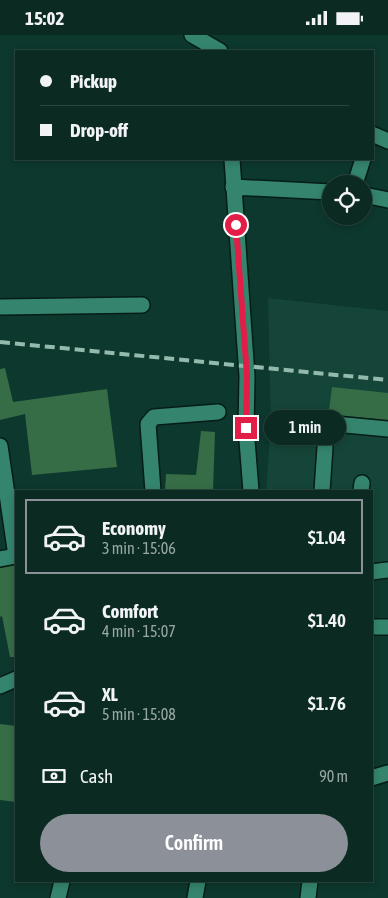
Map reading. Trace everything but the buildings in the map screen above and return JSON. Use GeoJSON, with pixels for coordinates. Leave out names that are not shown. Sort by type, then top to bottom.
{"type":"FeatureCollection","features":[{"type":"Feature","properties":{"kind":"street"},"geometry":{"type":"LineString","coordinates":[[192,35],[218,50]]}},
{"type":"Feature","properties":{"kind":"street"},"geometry":{"type":"LineString","coordinates":[[374,135],[388,141]]}},
{"type":"Feature","properties":{"kind":"street"},"geometry":{"type":"LineString","coordinates":[[232,160],[247,376],[246,428],[250,490]]}},
{"type":"Feature","properties":{"kind":"street"},"geometry":{"type":"LineString","coordinates":[[358,175],[363,160]]}},
{"type":"Feature","properties":{"kind":"street"},"geometry":{"type":"LineString","coordinates":[[233,187],[322,191]]}},
{"type":"Feature","properties":{"kind":"street"},"geometry":{"type":"LineString","coordinates":[[372,197],[388,200]]}},
{"type":"Feature","properties":{"kind":"street"},"geometry":{"type":"LineString","coordinates":[[0,307],[142,305]]}},
{"type":"Feature","properties":{"kind":"street"},"geometry":{"type":"LineString","coordinates":[[153,490],[148,424],[150,420],[154,417],[218,412]]}},
{"type":"Feature","properties":{"kind":"street"},"geometry":{"type":"LineString","coordinates":[[336,424],[388,429]]}},
{"type":"Feature","properties":{"kind":"street"},"geometry":{"type":"LineString","coordinates":[[0,446],[15,549]]}},
{"type":"Feature","properties":{"kind":"street"},"geometry":{"type":"LineString","coordinates":[[322,490],[325,447]]}},
{"type":"Feature","properties":{"kind":"street"},"geometry":{"type":"LineString","coordinates":[[0,559],[15,556]]}},
{"type":"Feature","properties":{"kind":"street"},"geometry":{"type":"LineString","coordinates":[[373,572],[388,571]]}},
{"type":"Feature","properties":{"kind":"street"},"geometry":{"type":"LineString","coordinates":[[373,627],[388,627]]}},
{"type":"Feature","properties":{"kind":"street"},"geometry":{"type":"LineString","coordinates":[[0,686],[15,679]]}},
{"type":"Feature","properties":{"kind":"street"},"geometry":{"type":"LineString","coordinates":[[373,777],[388,773]]}},
{"type":"Feature","properties":{"kind":"street"},"geometry":{"type":"LineString","coordinates":[[58,898],[62,882]]}},
{"type":"Feature","properties":{"kind":"street"},"geometry":{"type":"LineString","coordinates":[[195,898],[198,882]]}},
{"type":"Feature","properties":{"kind":"street"},"geometry":{"type":"LineString","coordinates":[[308,898],[310,882]]}},
{"type":"Feature","properties":{"kind":"shaded area"},"geometry":{"type":"Polygon","coordinates":[[[268,298],[388,311],[388,579],[373,581],[373,490],[266,490],[271,423],[268,298]]]}},
{"type":"Feature","properties":{"kind":"railway"},"geometry":{"type":"LineString","coordinates":[[0,342],[388,380]]}},
{"type":"Feature","properties":{"kind":"route"},"geometry":{"type":"LineString","coordinates":[[236,225],[247,376],[246,428]]}}]}
